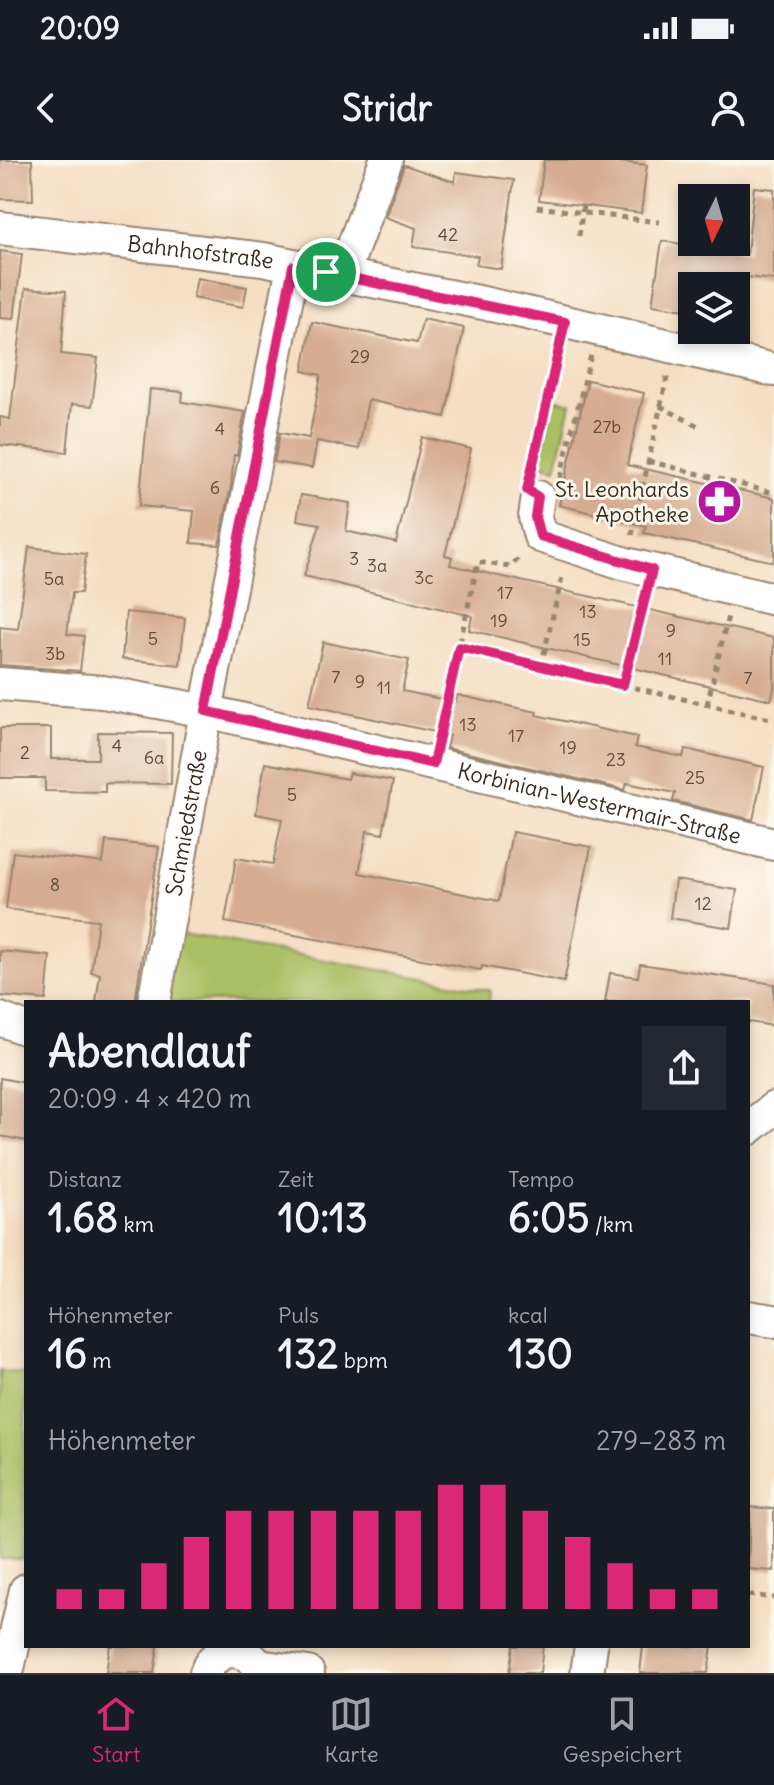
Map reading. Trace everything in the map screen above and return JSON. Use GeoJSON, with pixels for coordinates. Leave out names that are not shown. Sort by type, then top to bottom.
{"type":"FeatureCollection","features":[{"type":"Feature","properties":{"kind":"street"},"geometry":{"type":"LineString","coordinates":[[342,276],[386,160]]}},
{"type":"Feature","properties":{"kind":"street","name":"Bahnhofstraße"},"geometry":{"type":"LineString","coordinates":[[0,228],[263,259],[565,322],[774,370]]}},
{"type":"Feature","properties":{"kind":"street","name":"Schmiedstraße"},"geometry":{"type":"LineString","coordinates":[[154,1000],[206,711],[293,266]]}},
{"type":"Feature","properties":{"kind":"street"},"geometry":{"type":"LineString","coordinates":[[548,490],[535,517],[555,541],[639,567],[774,599]]}},
{"type":"Feature","properties":{"kind":"street","name":"Korbinian-Westermair-Straße"},"geometry":{"type":"LineString","coordinates":[[0,684],[103,692],[206,711],[774,844]]}},
{"type":"Feature","properties":{"kind":"street"},"geometry":{"type":"LineString","coordinates":[[0,1019],[24,1028]]}},
{"type":"Feature","properties":{"kind":"street"},"geometry":{"type":"LineString","coordinates":[[750,1127],[774,1108]]}},
{"type":"Feature","properties":{"kind":"street"},"geometry":{"type":"LineString","coordinates":[[750,1317],[774,1321]]}},
{"type":"Feature","properties":{"kind":"street"},"geometry":{"type":"LineString","coordinates":[[7,1673],[24,1599]]}},
{"type":"Feature","properties":{"kind":"street"},"geometry":{"type":"LineString","coordinates":[[587,1673],[591,1648]]}},
{"type":"Feature","properties":{"kind":"street"},"geometry":{"type":"LineString","coordinates":[[206,1673],[213,1659],[231,1651],[251,1656],[260,1670],[308,1673]]}},
{"type":"Feature","properties":{"kind":"path"},"geometry":{"type":"LineString","coordinates":[[537,207],[583,209],[659,222]]}},
{"type":"Feature","properties":{"kind":"path"},"geometry":{"type":"LineString","coordinates":[[579,236],[583,209]]}},
{"type":"Feature","properties":{"kind":"path"},"geometry":{"type":"LineString","coordinates":[[565,322],[527,490],[548,490],[597,330]]}},
{"type":"Feature","properties":{"kind":"path"},"geometry":{"type":"LineString","coordinates":[[623,685],[639,567],[648,461],[673,348]]}},
{"type":"Feature","properties":{"kind":"path"},"geometry":{"type":"LineString","coordinates":[[660,406],[698,426]]}},
{"type":"Feature","properties":{"kind":"path"},"geometry":{"type":"LineString","coordinates":[[648,461],[774,493]]}},
{"type":"Feature","properties":{"kind":"path"},"geometry":{"type":"LineString","coordinates":[[433,764],[478,562],[510,567],[555,541]]}},
{"type":"Feature","properties":{"kind":"path"},"geometry":{"type":"LineString","coordinates":[[541,666],[555,541]]}},
{"type":"Feature","properties":{"kind":"path"},"geometry":{"type":"LineString","coordinates":[[707,705],[735,590]]}},
{"type":"Feature","properties":{"kind":"path"},"geometry":{"type":"LineString","coordinates":[[459,647],[774,720]]}},
{"type":"Feature","properties":{"kind":"path"},"geometry":{"type":"LineString","coordinates":[[750,1595],[774,1598]]}},
{"type":"Feature","properties":{"kind":"green space"},"geometry":{"type":"Polygon","coordinates":[[[554,400],[571,404],[556,468],[540,464],[554,400]]]}},
{"type":"Feature","properties":{"kind":"green space"},"geometry":{"type":"Polygon","coordinates":[[[177,933],[490,990],[489,1000],[164,1000],[177,933]]]}},
{"type":"Feature","properties":{"kind":"green space"},"geometry":{"type":"Polygon","coordinates":[[[0,1371],[24,1374],[24,1559],[0,1559],[0,1371]]]}},
{"type":"Feature","properties":{"kind":"building"},"geometry":{"type":"Polygon","coordinates":[[[0,160],[32,160],[33,200],[0,199],[0,160]]]}},
{"type":"Feature","properties":{"kind":"building"},"geometry":{"type":"Polygon","coordinates":[[[544,160],[603,160],[647,165],[641,213],[539,200],[544,160]]]}},
{"type":"Feature","properties":{"kind":"building"},"geometry":{"type":"Polygon","coordinates":[[[404,165],[455,182],[456,172],[514,180],[501,269],[476,265],[478,256],[413,247],[416,228],[385,217],[404,165]]]}},
{"type":"Feature","properties":{"kind":"building"},"geometry":{"type":"Polygon","coordinates":[[[754,187],[774,189],[774,280],[750,277],[750,272],[678,272],[678,309],[652,305],[662,241],[678,243],[678,256],[750,256],[754,187]]]}},
{"type":"Feature","properties":{"kind":"building"},"geometry":{"type":"Polygon","coordinates":[[[0,251],[22,254],[14,319],[0,318],[0,251]]]}},
{"type":"Feature","properties":{"kind":"building"},"geometry":{"type":"Polygon","coordinates":[[[197,278],[247,287],[243,307],[193,298],[197,278]]]}},
{"type":"Feature","properties":{"kind":"building"},"geometry":{"type":"Polygon","coordinates":[[[26,288],[66,291],[61,354],[98,358],[92,406],[72,404],[67,452],[0,445],[0,417],[10,419],[26,288]]]}},
{"type":"Feature","properties":{"kind":"building"},"geometry":{"type":"Polygon","coordinates":[[[423,319],[464,328],[445,417],[368,400],[359,449],[317,441],[312,468],[274,462],[280,433],[309,438],[321,375],[303,371],[312,322],[417,343],[423,319]]]}},
{"type":"Feature","properties":{"kind":"building"},"geometry":{"type":"Polygon","coordinates":[[[588,380],[644,393],[627,465],[774,498],[774,562],[644,533],[646,526],[559,505],[588,380]]]}},
{"type":"Feature","properties":{"kind":"building"},"geometry":{"type":"Polygon","coordinates":[[[150,389],[183,392],[182,402],[245,412],[237,455],[234,455],[219,545],[191,543],[194,511],[139,506],[150,389]]]}},
{"type":"Feature","properties":{"kind":"building"},"geometry":{"type":"Polygon","coordinates":[[[422,437],[471,449],[445,555],[452,557],[450,565],[774,638],[774,689],[771,700],[469,630],[472,616],[304,576],[320,524],[297,520],[301,495],[350,503],[346,531],[396,543],[422,437]]]}},
{"type":"Feature","properties":{"kind":"building"},"geometry":{"type":"Polygon","coordinates":[[[29,547],[86,554],[81,593],[72,593],[67,634],[84,636],[80,671],[0,665],[0,627],[18,629],[29,547]]]}},
{"type":"Feature","properties":{"kind":"building"},"geometry":{"type":"Polygon","coordinates":[[[126,612],[185,618],[180,665],[122,659],[126,612]]]}},
{"type":"Feature","properties":{"kind":"building"},"geometry":{"type":"Polygon","coordinates":[[[323,642],[409,660],[402,691],[456,702],[457,695],[637,737],[635,747],[683,757],[685,749],[764,767],[753,820],[673,801],[675,793],[627,783],[625,790],[446,748],[449,735],[309,705],[323,642]]]}},
{"type":"Feature","properties":{"kind":"building"},"geometry":{"type":"Polygon","coordinates":[[[0,728],[51,728],[51,759],[98,759],[98,732],[172,733],[171,784],[105,783],[105,792],[45,791],[45,778],[0,778],[0,728]]]}},
{"type":"Feature","properties":{"kind":"building"},"geometry":{"type":"Polygon","coordinates":[[[265,763],[347,779],[349,773],[393,781],[383,834],[367,831],[359,873],[499,901],[512,832],[591,847],[564,982],[482,966],[481,970],[225,922],[236,858],[273,864],[282,819],[256,814],[265,763]]]}},
{"type":"Feature","properties":{"kind":"building"},"geometry":{"type":"Polygon","coordinates":[[[106,841],[159,847],[135,1000],[96,1000],[100,974],[91,972],[98,920],[6,909],[13,852],[103,863],[106,841]]]}},
{"type":"Feature","properties":{"kind":"building"},"geometry":{"type":"Polygon","coordinates":[[[675,880],[737,890],[731,928],[670,918],[675,880]]]}},
{"type":"Feature","properties":{"kind":"building"},"geometry":{"type":"Polygon","coordinates":[[[0,951],[50,956],[46,1000],[0,996],[0,951]]]}},
{"type":"Feature","properties":{"kind":"building"},"geometry":{"type":"Polygon","coordinates":[[[640,964],[774,984],[774,1026],[750,1022],[750,1000],[605,1000],[610,973],[638,977],[640,964]]]}},
{"type":"Feature","properties":{"kind":"building"},"geometry":{"type":"Polygon","coordinates":[[[0,1078],[24,1083],[24,1141],[0,1136],[0,1078]]]}},
{"type":"Feature","properties":{"kind":"building"},"geometry":{"type":"Polygon","coordinates":[[[750,1507],[774,1509],[774,1571],[750,1569],[750,1507]]]}},
{"type":"Feature","properties":{"kind":"building"},"geometry":{"type":"Polygon","coordinates":[[[110,1648],[158,1648],[154,1673],[106,1673],[110,1648]]]}},
{"type":"Feature","properties":{"kind":"building"},"geometry":{"type":"Polygon","coordinates":[[[513,1648],[543,1648],[540,1673],[509,1673],[513,1648]]]}},
{"type":"Feature","properties":{"kind":"building"},"geometry":{"type":"Polygon","coordinates":[[[643,1648],[712,1648],[708,1673],[640,1673],[643,1648]]]}},
{"type":"Feature","properties":{"kind":"place","name":"St. Leonhards Apotheke"},"geometry":{"type":"Point","coordinates":[720,502]}},
{"type":"Feature","properties":{"kind":"route"},"geometry":{"type":"LineString","coordinates":[[293,266],[326,272],[565,322],[527,490],[538,497],[535,517],[540,536],[652,570],[623,685],[459,647],[433,764],[206,711],[293,266]]}}]}
